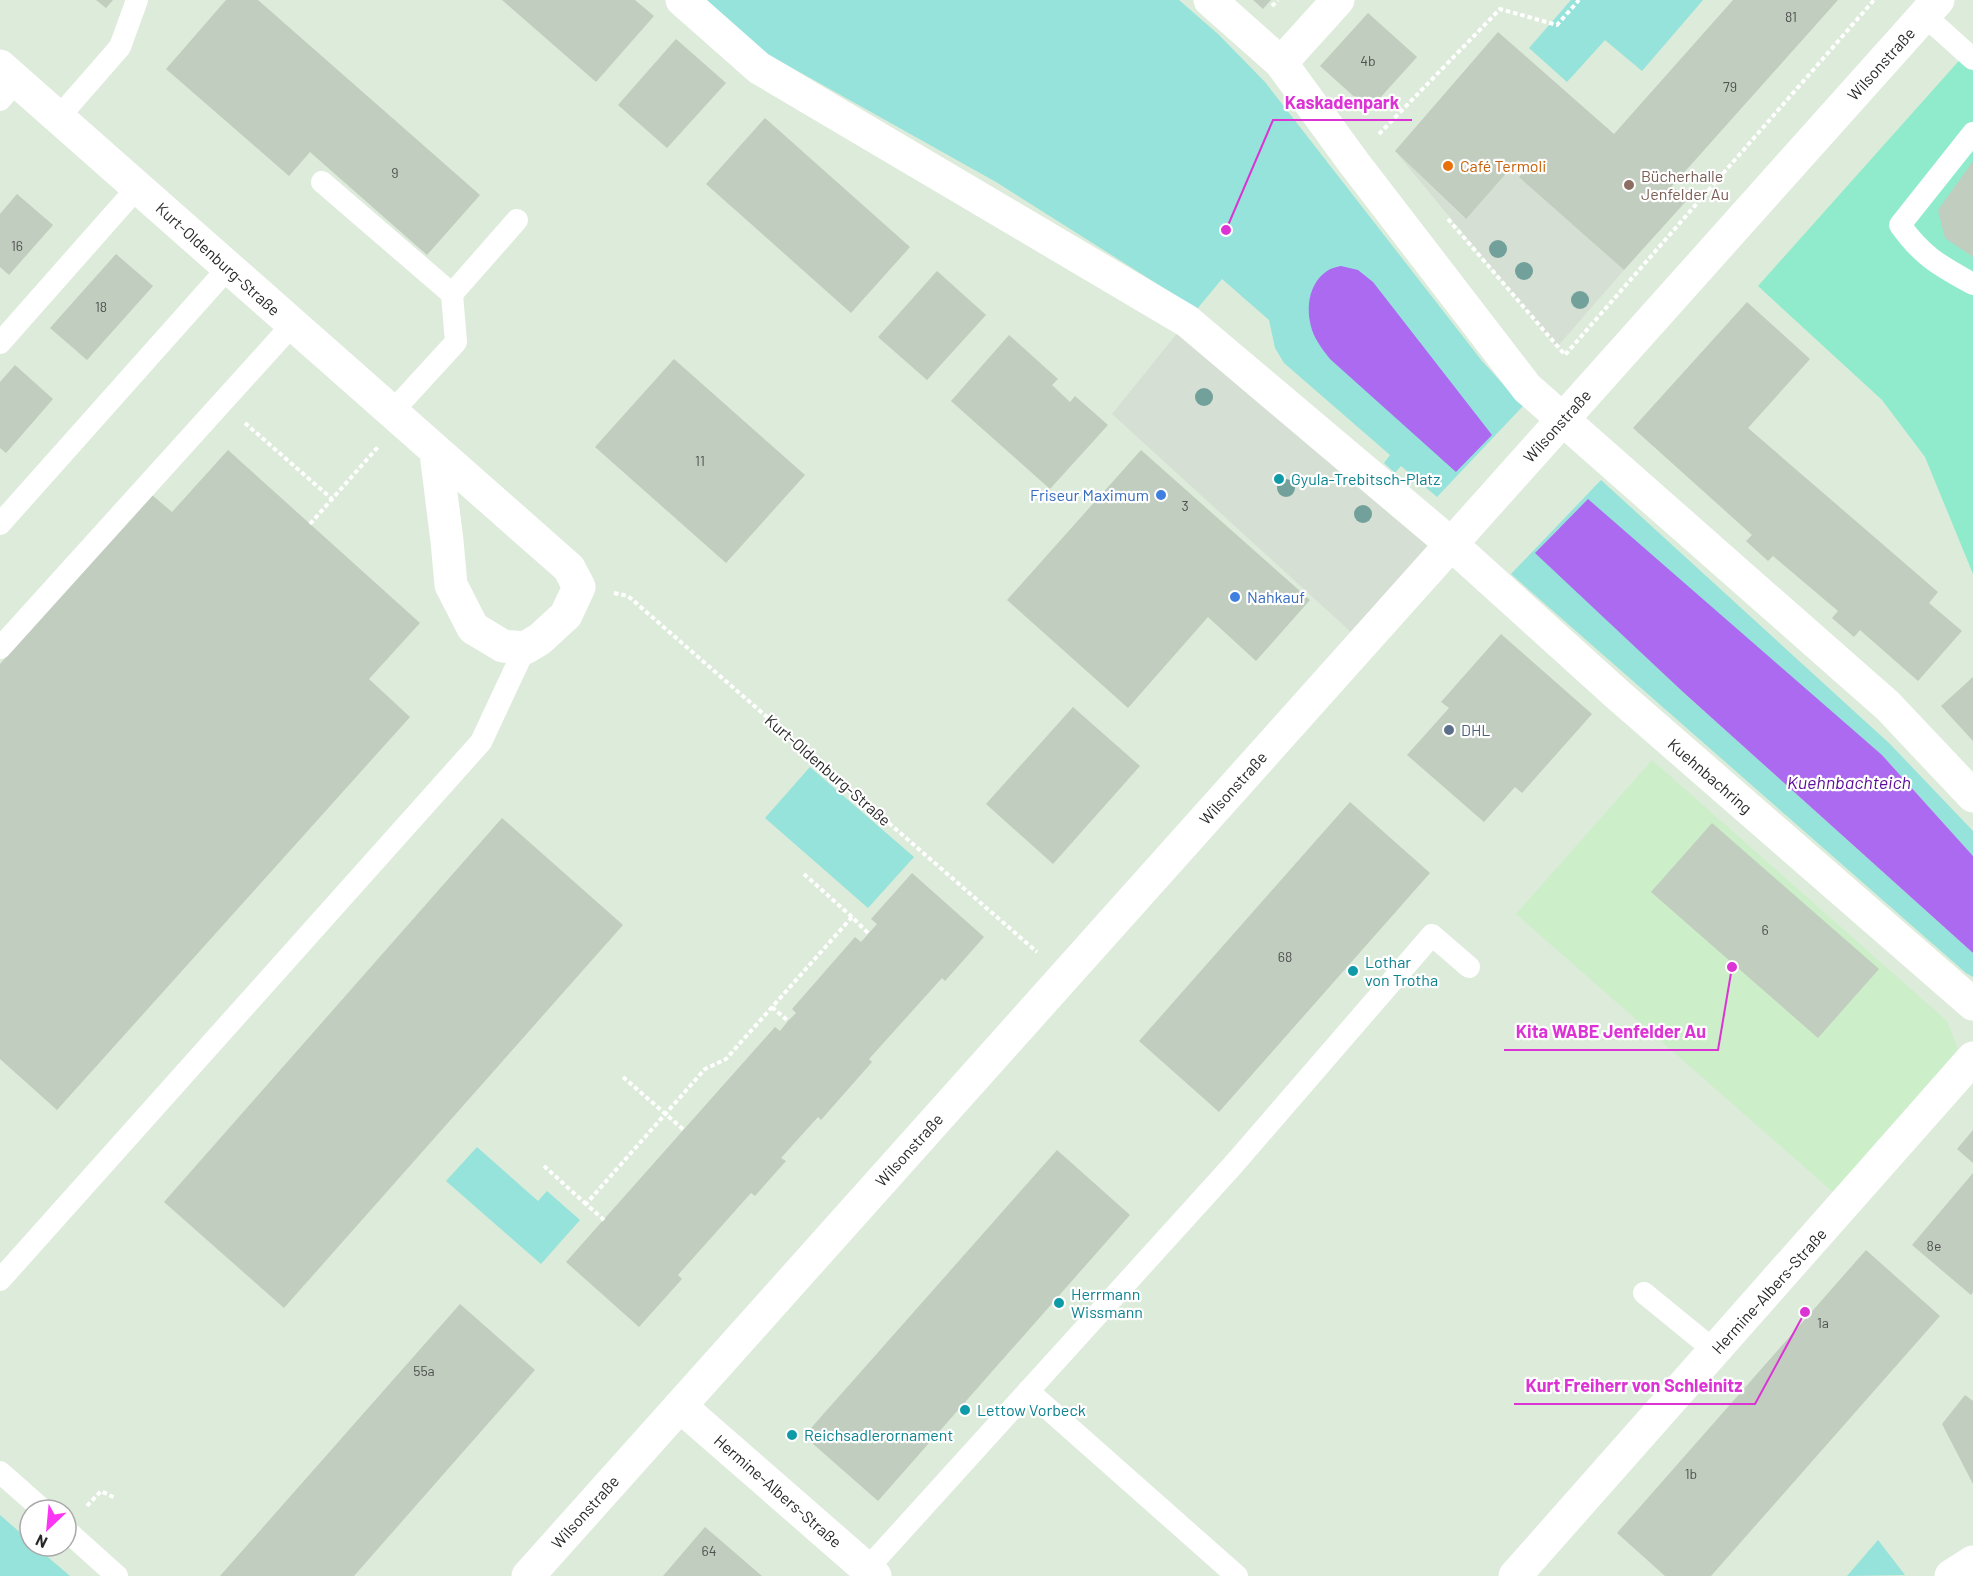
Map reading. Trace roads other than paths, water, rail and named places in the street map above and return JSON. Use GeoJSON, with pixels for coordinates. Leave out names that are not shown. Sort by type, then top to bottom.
{"type":"FeatureCollection","features":[{"type":"Feature","properties":{"kind":"street","name":"Kuehnbachring"},"geometry":{"type":"LineString","coordinates":[[682,0],[759,68],[1187,321],[1451,544],[1636,711],[1973,1004]]}},
{"type":"Feature","properties":{"kind":"street"},"geometry":{"type":"LineString","coordinates":[[1210,0],[1281,63],[1361,172],[1527,388],[1888,706],[1973,796]]}},
{"type":"Feature","properties":{"kind":"street"},"geometry":{"type":"LineString","coordinates":[[1281,63],[1338,0]]}},
{"type":"Feature","properties":{"kind":"street","name":"Wilsonstraße"},"geometry":{"type":"LineString","coordinates":[[528,1576],[1931,8]]}},
{"type":"Feature","properties":{"kind":"street","name":"Kurt-Oldenburg-Straße"},"geometry":{"type":"LineString","coordinates":[[6,82],[58,118],[569,568],[579,587],[566,615],[540,639],[525,648]]}},
{"type":"Feature","properties":{"kind":"street"},"geometry":{"type":"LineString","coordinates":[[436,453],[451,585],[473,628],[503,646],[525,648]]}},
{"type":"Feature","properties":{"kind":"street","name":"Hermine-Albers-Straße"},"geometry":{"type":"LineString","coordinates":[[1532,1571],[1715,1352],[1973,1059]]}},
{"type":"Feature","properties":{"kind":"street","name":"Hermine-Albers-Straße"},"geometry":{"type":"LineString","coordinates":[[680,1406],[871,1572]]}},
{"type":"Feature","properties":{"kind":"street"},"geometry":{"type":"LineString","coordinates":[[1951,1576],[1973,1562]]}},
{"type":"Feature","properties":{"kind":"lane"},"geometry":{"type":"LineString","coordinates":[[58,118],[120,47],[137,0]]}},
{"type":"Feature","properties":{"kind":"lane"},"geometry":{"type":"LineString","coordinates":[[1931,8],[1973,59]]}},
{"type":"Feature","properties":{"kind":"lane"},"geometry":{"type":"LineString","coordinates":[[1973,134],[1900,225],[1916,246],[1930,258],[1973,284]]}},
{"type":"Feature","properties":{"kind":"lane"},"geometry":{"type":"LineString","coordinates":[[322,182],[452,294],[456,342],[396,417]]}},
{"type":"Feature","properties":{"kind":"lane"},"geometry":{"type":"LineString","coordinates":[[0,343],[137,188]]}},
{"type":"Feature","properties":{"kind":"lane"},"geometry":{"type":"LineString","coordinates":[[452,294],[517,220]]}},
{"type":"Feature","properties":{"kind":"lane"},"geometry":{"type":"LineString","coordinates":[[0,524],[228,268]]}},
{"type":"Feature","properties":{"kind":"lane"},"geometry":{"type":"LineString","coordinates":[[0,648],[292,325]]}},
{"type":"Feature","properties":{"kind":"lane"},"geometry":{"type":"LineString","coordinates":[[0,1280],[481,742],[525,648]]}},
{"type":"Feature","properties":{"kind":"lane"},"geometry":{"type":"LineString","coordinates":[[871,1572],[1028,1391],[1234,1164],[1431,935],[1469,967]]}},
{"type":"Feature","properties":{"kind":"lane"},"geometry":{"type":"LineString","coordinates":[[1644,1293],[1715,1352]]}},
{"type":"Feature","properties":{"kind":"lane"},"geometry":{"type":"LineString","coordinates":[[1028,1391],[1237,1576]]}},
{"type":"Feature","properties":{"kind":"lane"},"geometry":{"type":"LineString","coordinates":[[0,1472],[30,1498]]}},
{"type":"Feature","properties":{"kind":"lane"},"geometry":{"type":"LineString","coordinates":[[78,1541],[117,1576]]}},
{"type":"Feature","properties":{"kind":"water"},"geometry":{"type":"Polygon","coordinates":[[[1341,266],[1358,270],[1373,282],[1492,435],[1456,472],[1330,359],[1316,339],[1312,331],[1309,312],[1314,285],[1329,270],[1341,266]]]}},
{"type":"Feature","properties":{"kind":"water","name":"Kuehnbachteich"},"geometry":{"type":"Polygon","coordinates":[[[1588,499],[1882,755],[1973,856],[1973,953],[1683,692],[1535,553],[1588,499]]]}},
{"type":"Feature","properties":{"kind":"place","name":"Café Termoli"},"geometry":{"type":"Point","coordinates":[1448,166]}},
{"type":"Feature","properties":{"kind":"place","name":"Bücherhalle Jenfelder Au"},"geometry":{"type":"Point","coordinates":[1629,185]}},
{"type":"Feature","properties":{"kind":"place","name":"Kaskadenpark"},"geometry":{"type":"Point","coordinates":[1226,230]}},
{"type":"Feature","properties":{"kind":"place","name":"Gyula-Trebitsch-Platz"},"geometry":{"type":"Point","coordinates":[1279,479]}},
{"type":"Feature","properties":{"kind":"place","name":"Friseur Maximum"},"geometry":{"type":"Point","coordinates":[1161,495]}},
{"type":"Feature","properties":{"kind":"place","name":"Nahkauf"},"geometry":{"type":"Point","coordinates":[1235,597]}},
{"type":"Feature","properties":{"kind":"place","name":"DHL"},"geometry":{"type":"Point","coordinates":[1449,730]}},
{"type":"Feature","properties":{"kind":"place","name":"Kita WABE Jenfelder Au"},"geometry":{"type":"Point","coordinates":[1732,967]}},
{"type":"Feature","properties":{"kind":"place","name":"Lothar von Trotha"},"geometry":{"type":"Point","coordinates":[1353,971]}},
{"type":"Feature","properties":{"kind":"place","name":"Herrmann Wissmann"},"geometry":{"type":"Point","coordinates":[1059,1303]}},
{"type":"Feature","properties":{"kind":"place","name":"Kurt Freiherr von Schleinitz"},"geometry":{"type":"Point","coordinates":[1805,1312]}},
{"type":"Feature","properties":{"kind":"place","name":"Lettow Vorbeck"},"geometry":{"type":"Point","coordinates":[965,1410]}},
{"type":"Feature","properties":{"kind":"place","name":"Reichsadlerornament"},"geometry":{"type":"Point","coordinates":[792,1435]}}]}
